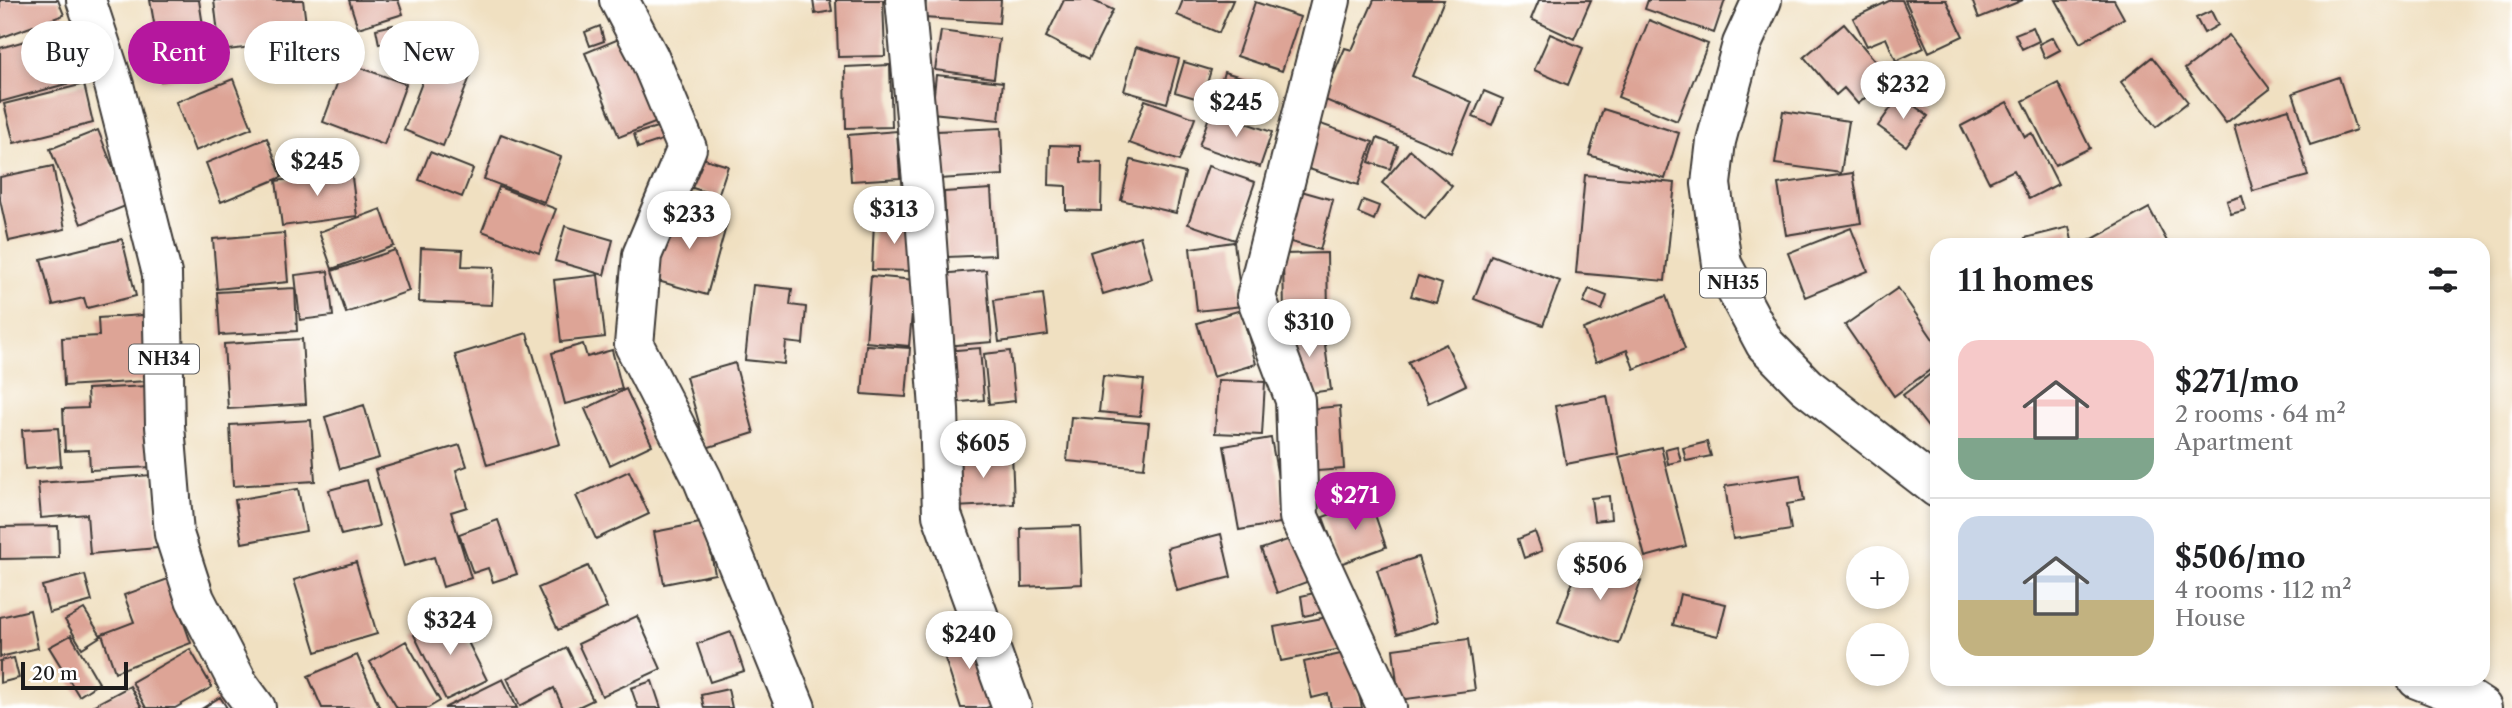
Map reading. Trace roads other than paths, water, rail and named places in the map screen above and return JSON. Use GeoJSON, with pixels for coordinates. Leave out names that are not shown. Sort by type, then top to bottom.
{"type":"FeatureCollection","features":[{"type":"Feature","properties":{"kind":"main road","name":"NH34"},"geometry":{"type":"LineString","coordinates":[[86,0],[114,85],[162,274],[165,426],[174,534],[195,599],[239,685],[256,708]]}},
{"type":"Feature","properties":{"kind":"main road"},"geometry":{"type":"LineString","coordinates":[[619,0],[649,58],[687,148],[642,255],[634,345],[703,480],[796,708]]}},
{"type":"Feature","properties":{"kind":"main road"},"geometry":{"type":"LineString","coordinates":[[905,0],[924,202],[939,409],[942,515],[1013,708]]}},
{"type":"Feature","properties":{"kind":"main road"},"geometry":{"type":"LineString","coordinates":[[1331,0],[1256,297],[1295,400],[1299,517],[1387,708]]}},
{"type":"Feature","properties":{"kind":"main road","name":"NH35"},"geometry":{"type":"LineString","coordinates":[[1762,0],[1742,44],[1716,141],[1711,184],[1723,264],[1765,344],[1806,386],[1930,483]]}},
{"type":"Feature","properties":{"kind":"main road"},"geometry":{"type":"LineString","coordinates":[[2435,686],[2468,699],[2482,708]]}}]}
